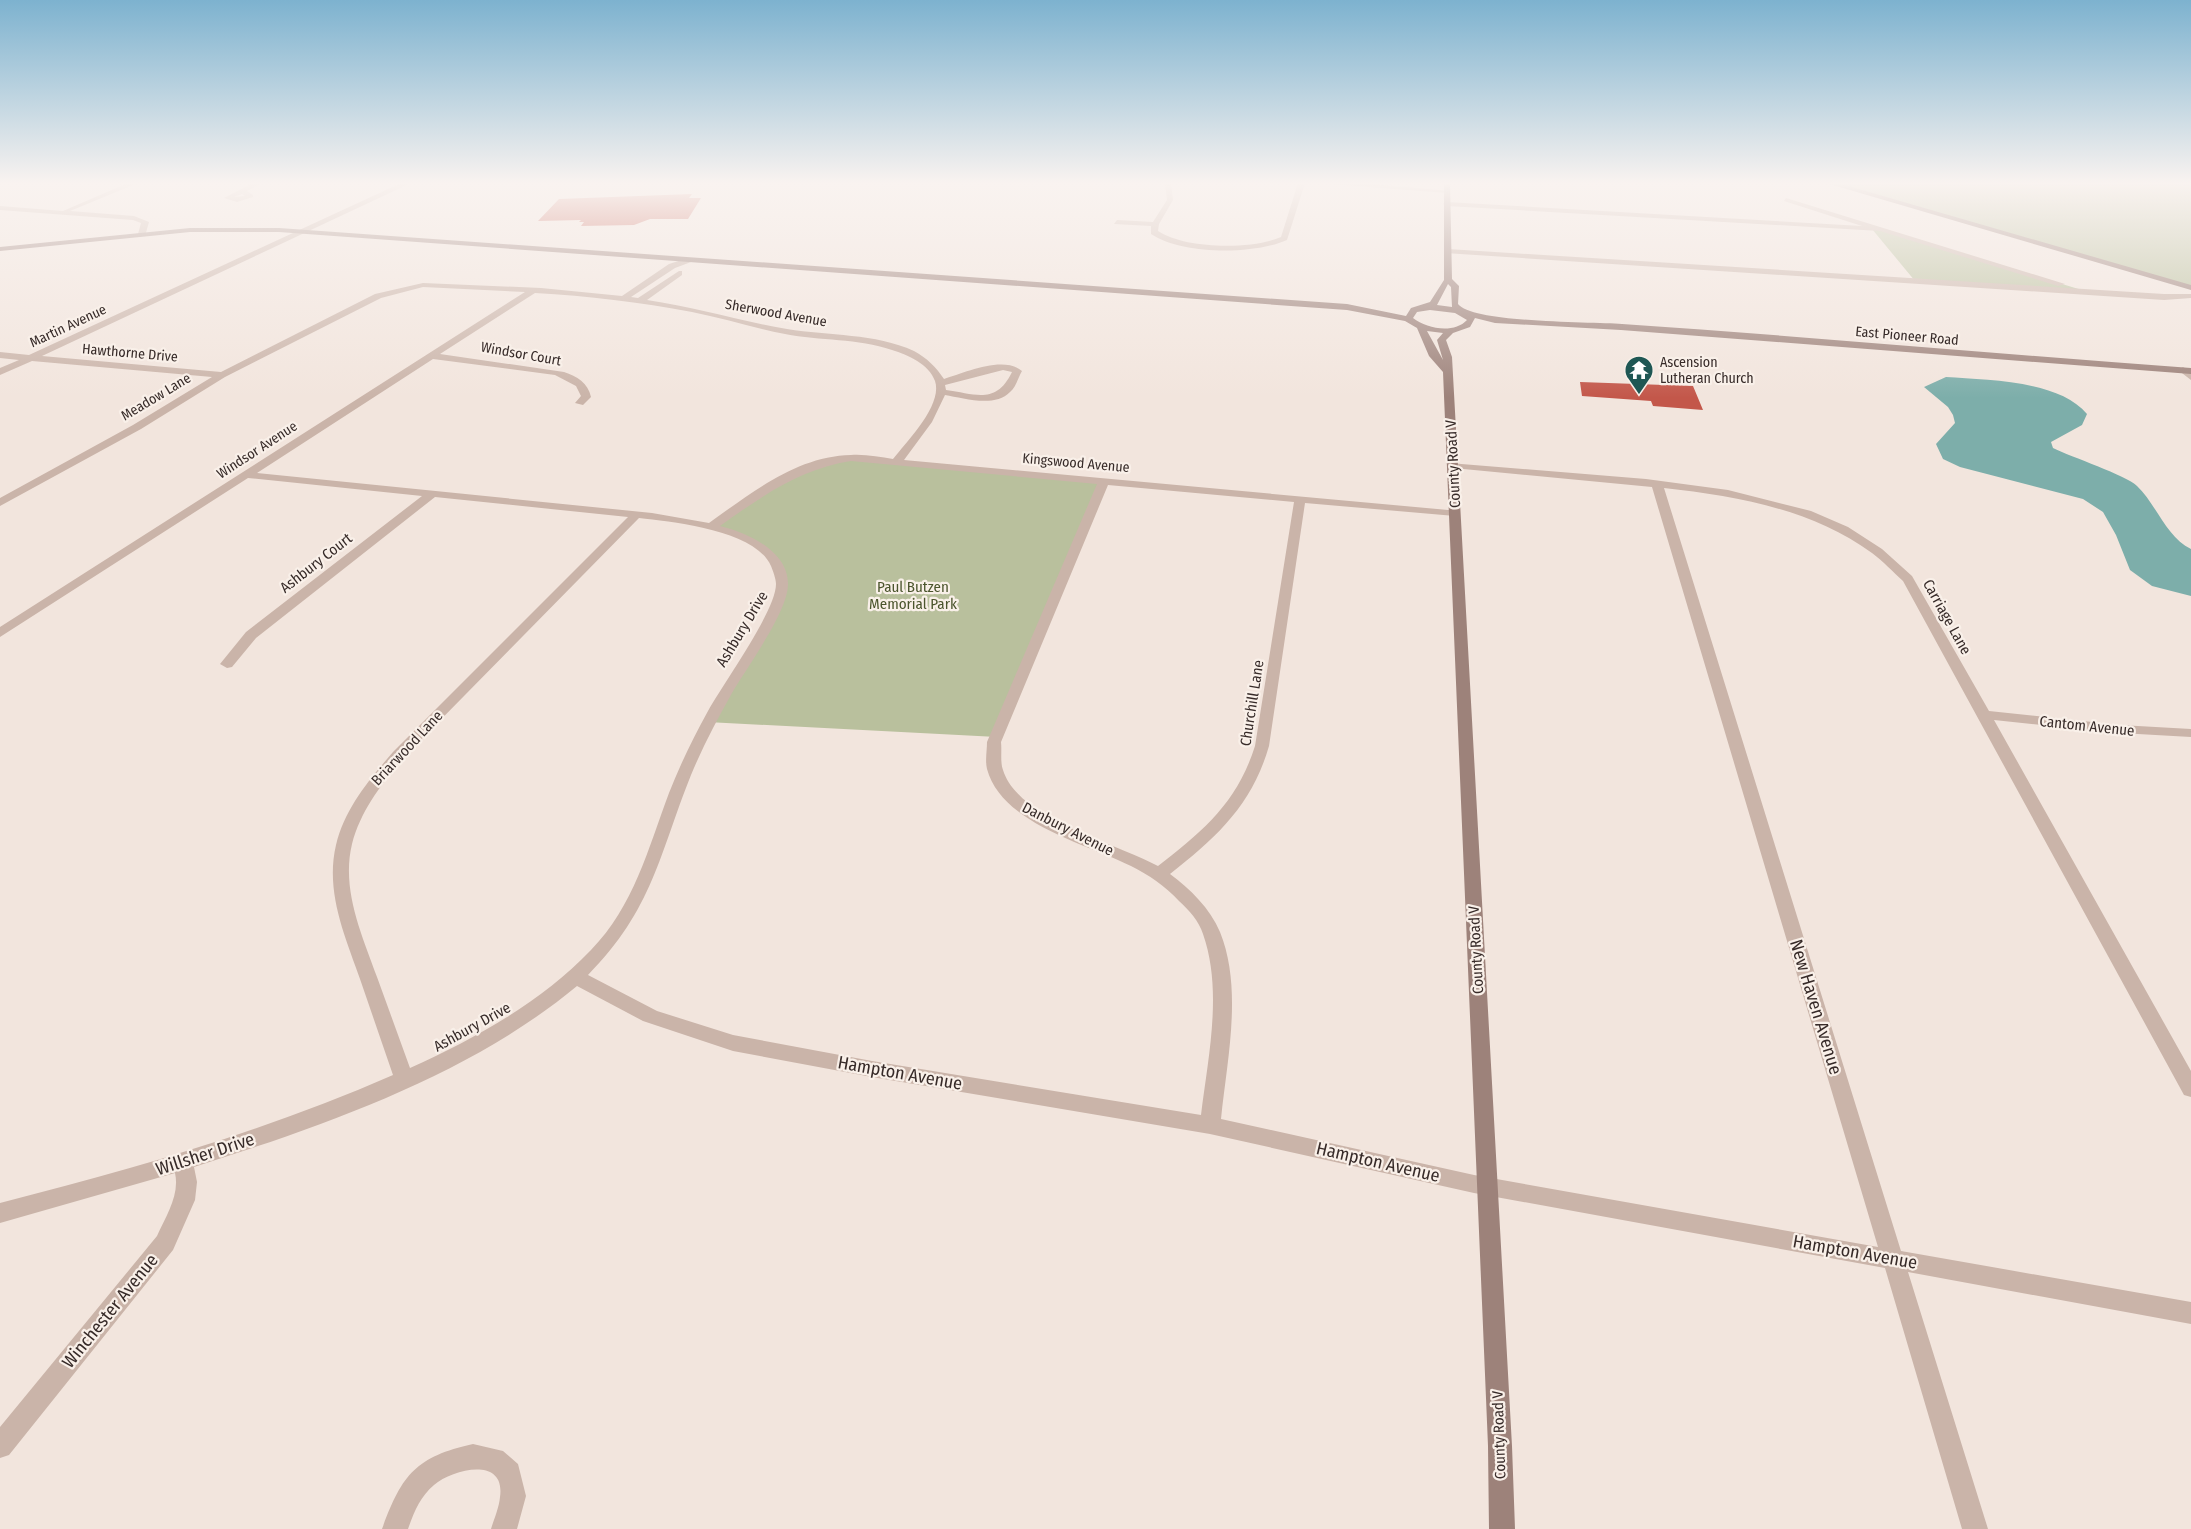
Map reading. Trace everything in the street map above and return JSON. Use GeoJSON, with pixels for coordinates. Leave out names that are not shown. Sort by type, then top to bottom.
{"type":"FeatureCollection","features":[{"type":"Feature","properties":{"kind":"main road"},"geometry":{"type":"LineString","coordinates":[[611,254],[1414,310],[1437,303],[1442,285],[1448,280]]}},
{"type":"Feature","properties":{"kind":"main road"},"geometry":{"type":"LineString","coordinates":[[1448,254],[1448,280],[1455,286],[1454,304],[1472,320],[1467,326]]}},
{"type":"Feature","properties":{"kind":"main road"},"geometry":{"type":"LineString","coordinates":[[2075,254],[2191,288]]}},
{"type":"Feature","properties":{"kind":"main road"},"geometry":{"type":"LineString","coordinates":[[1347,307],[1408,319],[1421,327],[1450,330],[1467,326],[1622,327]]}},
{"type":"Feature","properties":{"kind":"main road"},"geometry":{"type":"LineString","coordinates":[[1430,307],[1495,320],[1622,327]]}},
{"type":"Feature","properties":{"kind":"main road"},"geometry":{"type":"LineString","coordinates":[[1408,319],[1414,310]]}},
{"type":"Feature","properties":{"kind":"main road"},"geometry":{"type":"LineString","coordinates":[[1421,327],[1434,356],[1447,370]]}},
{"type":"Feature","properties":{"kind":"main road","name":"East Pioneer Road"},"geometry":{"type":"LineString","coordinates":[[1622,327],[2188,373]]}},
{"type":"Feature","properties":{"kind":"main road","name":"County Road V"},"geometry":{"type":"LineString","coordinates":[[1450,330],[1442,339],[1447,357],[1453,465],[1502,1529]]}},
{"type":"Feature","properties":{"kind":"street","name":"Martin Avenue"},"geometry":{"type":"LineString","coordinates":[[0,372],[256,254]]}},
{"type":"Feature","properties":{"kind":"street"},"geometry":{"type":"LineString","coordinates":[[1501,254],[2164,297],[2191,296]]}},
{"type":"Feature","properties":{"kind":"street"},"geometry":{"type":"LineString","coordinates":[[1966,254],[2085,291]]}},
{"type":"Feature","properties":{"kind":"street"},"geometry":{"type":"LineString","coordinates":[[622,300],[672,266],[688,260],[687,267],[640,302]]}},
{"type":"Feature","properties":{"kind":"street","name":"Sherwood Avenue"},"geometry":{"type":"LineString","coordinates":[[330,321],[378,296],[407,286],[449,286],[622,300],[684,308],[784,331],[887,346],[925,363],[935,372],[941,388]]}},
{"type":"Feature","properties":{"kind":"street","name":"Windsor Avenue"},"geometry":{"type":"LineString","coordinates":[[0,633],[531,292]]}},
{"type":"Feature","properties":{"kind":"street","name":"Meadow Lane"},"geometry":{"type":"LineString","coordinates":[[0,503],[137,428],[222,375],[330,321]]}},
{"type":"Feature","properties":{"kind":"street","name":"Hawthorne Drive"},"geometry":{"type":"LineString","coordinates":[[0,355],[222,375]]}},
{"type":"Feature","properties":{"kind":"street","name":"Windsor Court"},"geometry":{"type":"LineString","coordinates":[[431,356],[518,365],[562,374],[584,389],[586,397],[580,403]]}},
{"type":"Feature","properties":{"kind":"street"},"geometry":{"type":"LineString","coordinates":[[1002,367],[1013,367],[1017,371],[1006,391],[1001,394],[986,396],[941,388],[1002,367]]}},
{"type":"Feature","properties":{"kind":"street"},"geometry":{"type":"LineString","coordinates":[[897,460],[935,410],[941,388]]}},
{"type":"Feature","properties":{"kind":"street","name":"Kingswood Avenue"},"geometry":{"type":"LineString","coordinates":[[711,526],[783,477],[814,464],[851,458],[897,460],[1455,513]]}},
{"type":"Feature","properties":{"kind":"street","name":"Carriage Lane"},"geometry":{"type":"LineString","coordinates":[[1453,465],[1728,492],[1781,506],[1833,526],[1875,550],[1908,579],[2191,1089]]}},
{"type":"Feature","properties":{"kind":"street","name":"Ashbury Drive"},"geometry":{"type":"LineString","coordinates":[[248,475],[636,515],[711,526],[749,540],[769,554],[782,576],[779,602],[707,722],[684,773],[635,903],[616,932],[576,977],[502,1030],[459,1055],[404,1079]]}},
{"type":"Feature","properties":{"kind":"street","name":"Danbury Avenue"},"geometry":{"type":"LineString","coordinates":[[1104,480],[994,742],[993,767],[1002,786],[1021,806],[1158,874],[1203,917],[1215,944],[1222,1000],[1210,1125]]}},
{"type":"Feature","properties":{"kind":"street","name":"New Haven Avenue"},"geometry":{"type":"LineString","coordinates":[[1657,484],[1975,1529]]}},
{"type":"Feature","properties":{"kind":"street","name":"Ashbury Court"},"geometry":{"type":"LineString","coordinates":[[227,664],[250,635],[432,494]]}},
{"type":"Feature","properties":{"kind":"street","name":"Churchill Lane"},"geometry":{"type":"LineString","coordinates":[[1158,874],[1220,824],[1240,799],[1254,774],[1262,746],[1300,499]]}},
{"type":"Feature","properties":{"kind":"street","name":"Briarwood Lane"},"geometry":{"type":"LineString","coordinates":[[404,1079],[342,899],[340,867],[350,826],[368,791],[398,755],[636,515]]}},
{"type":"Feature","properties":{"kind":"street","name":"Cantom Avenue"},"geometry":{"type":"LineString","coordinates":[[1983,715],[2136,731],[2191,733]]}},
{"type":"Feature","properties":{"kind":"street","name":"Hampton Avenue"},"geometry":{"type":"LineString","coordinates":[[576,977],[650,1016],[733,1043],[872,1069],[1210,1125],[1488,1186],[2191,1313]]}},
{"type":"Feature","properties":{"kind":"street","name":"Willsher Drive"},"geometry":{"type":"LineString","coordinates":[[0,1213],[182,1161],[285,1128],[404,1079]]}},
{"type":"Feature","properties":{"kind":"street","name":"Winchester Avenue"},"geometry":{"type":"LineString","coordinates":[[0,1446],[165,1243],[184,1200],[187,1182],[182,1161]]}},
{"type":"Feature","properties":{"kind":"street"},"geometry":{"type":"LineString","coordinates":[[394,1529],[407,1496],[422,1478],[451,1460],[462,1456],[481,1455],[497,1460],[508,1471],[514,1488],[513,1508],[505,1529]]}},
{"type":"Feature","properties":{"kind":"green space"},"geometry":{"type":"Polygon","coordinates":[[[1893,254],[1966,254],[2085,291],[1915,281],[1893,254]]]}},
{"type":"Feature","properties":{"kind":"green space"},"geometry":{"type":"Polygon","coordinates":[[[2075,254],[2191,254],[2191,288],[2075,254]]]}},
{"type":"Feature","properties":{"kind":"green space","name":"Paul Butzen Memorial Park"},"geometry":{"type":"Polygon","coordinates":[[[851,458],[1104,480],[997,737],[707,722],[779,602],[780,571],[758,545],[711,527],[783,476],[851,458]]]}},
{"type":"Feature","properties":{"kind":"water"},"geometry":{"type":"Polygon","coordinates":[[[1946,377],[2001,381],[2041,388],[2075,403],[2087,414],[2082,425],[2051,442],[2053,448],[2131,482],[2144,493],[2168,529],[2191,549],[2191,596],[2152,586],[2130,570],[2116,535],[2103,512],[2083,499],[1960,467],[1943,459],[1936,444],[1955,423],[1953,415],[1948,407],[1924,387],[1946,377]]]}},
{"type":"Feature","properties":{"kind":"building","name":"Ascension Lutheran Church"},"geometry":{"type":"Polygon","coordinates":[[[1580,382],[1693,386],[1703,410],[1653,406],[1651,401],[1582,396],[1580,382]]]}},
{"type":"Feature","properties":{"kind":"place","name":"Ascension Lutheran Church"},"geometry":{"type":"Point","coordinates":[1639,396]}}]}
